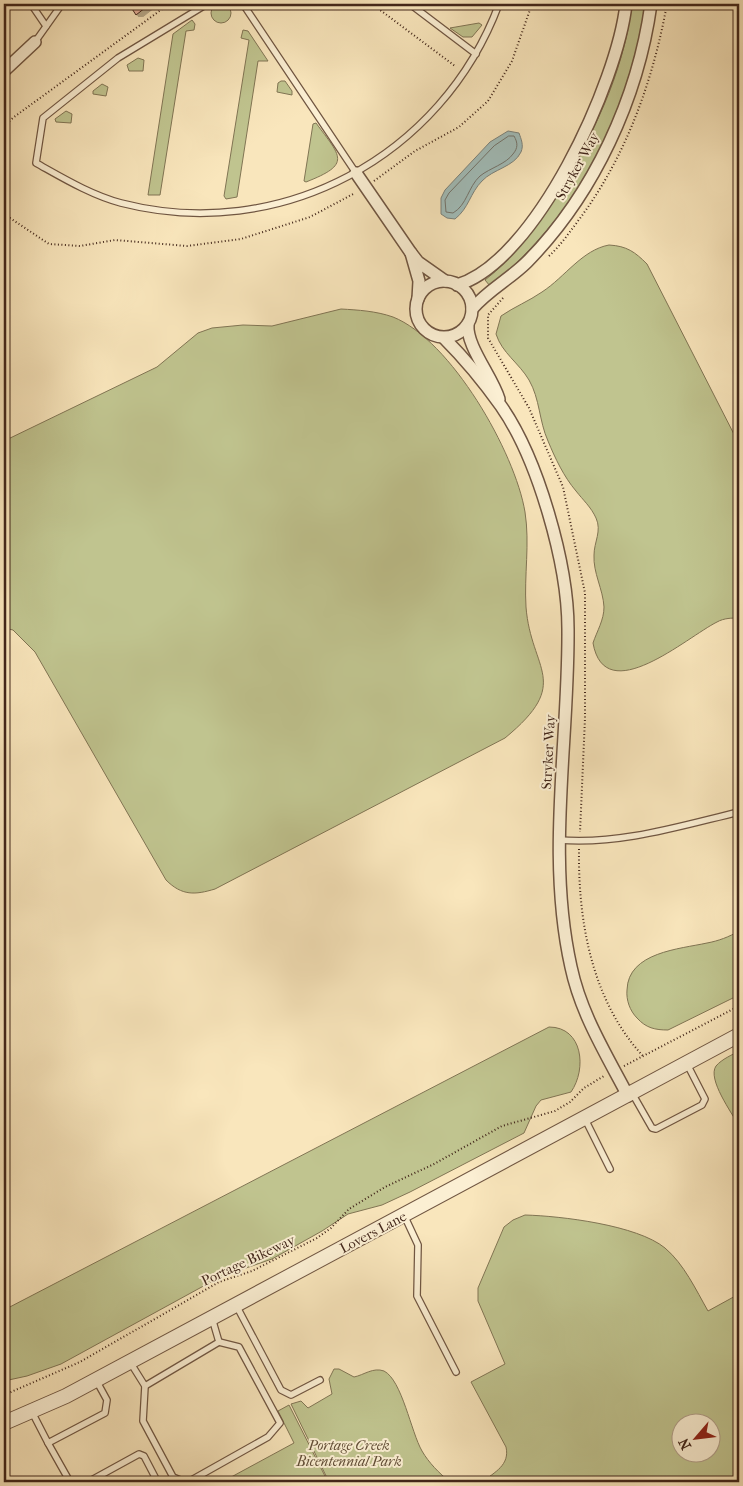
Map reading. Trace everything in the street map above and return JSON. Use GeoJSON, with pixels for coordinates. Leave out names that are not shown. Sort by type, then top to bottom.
{"type":"FeatureCollection","features":[{"type":"Feature","properties":{"kind":"street","name":"Stryker Way"},"geometry":{"type":"LineString","coordinates":[[457,285],[474,280],[497,262],[530,224],[556,185],[593,118],[610,77],[626,4]]}},
{"type":"Feature","properties":{"kind":"street","name":"Stryker Way"},"geometry":{"type":"LineString","coordinates":[[472,309],[533,256],[572,208],[586,185],[602,156],[631,90],[639,63],[651,4]]}},
{"type":"Feature","properties":{"kind":"street"},"geometry":{"type":"LineString","coordinates":[[4,71],[35,42]]}},
{"type":"Feature","properties":{"kind":"street"},"geometry":{"type":"LineString","coordinates":[[356,173],[418,262],[445,281],[457,285],[468,294],[472,309],[468,324],[462,331],[444,338]]}},
{"type":"Feature","properties":{"kind":"street"},"geometry":{"type":"LineString","coordinates":[[411,252],[419,281],[418,300]]}},
{"type":"Feature","properties":{"kind":"street"},"geometry":{"type":"LineString","coordinates":[[418,300],[428,286],[445,281]]}},
{"type":"Feature","properties":{"kind":"street","name":"Stryker Way"},"geometry":{"type":"LineString","coordinates":[[418,300],[416,309],[422,326],[436,336],[444,338],[502,408]]}},
{"type":"Feature","properties":{"kind":"street","name":"Stryker Way"},"geometry":{"type":"LineString","coordinates":[[468,324],[469,338],[491,377],[502,408],[526,455],[547,507],[559,555],[568,626],[568,664],[559,840],[559,873],[566,936],[575,984],[592,1030],[630,1095]]}},
{"type":"Feature","properties":{"kind":"street","name":"Lovers Lane"},"geometry":{"type":"LineString","coordinates":[[4,1424],[96,1380],[739,1035]]}},
{"type":"Feature","properties":{"kind":"lane"},"geometry":{"type":"LineString","coordinates":[[31,4],[46,26]]}},
{"type":"Feature","properties":{"kind":"lane"},"geometry":{"type":"LineString","coordinates":[[35,42],[62,4]]}},
{"type":"Feature","properties":{"kind":"lane"},"geometry":{"type":"LineString","coordinates":[[207,4],[118,58],[43,118],[36,163],[65,179],[119,202],[146,208],[180,212],[222,213],[282,203],[327,187],[356,173],[406,138],[445,96],[476,54],[491,25],[499,4]]}},
{"type":"Feature","properties":{"kind":"lane"},"geometry":{"type":"LineString","coordinates":[[243,4],[356,173]]}},
{"type":"Feature","properties":{"kind":"lane"},"geometry":{"type":"LineString","coordinates":[[410,4],[476,54]]}},
{"type":"Feature","properties":{"kind":"lane"},"geometry":{"type":"LineString","coordinates":[[559,840],[579,842],[612,840],[643,835],[739,812]]}},
{"type":"Feature","properties":{"kind":"lane"},"geometry":{"type":"LineString","coordinates":[[630,1095],[652,1128],[656,1129],[702,1104],[705,1099],[687,1064]]}},
{"type":"Feature","properties":{"kind":"lane"},"geometry":{"type":"LineString","coordinates":[[584,1119],[610,1169]]}},
{"type":"Feature","properties":{"kind":"lane"},"geometry":{"type":"LineString","coordinates":[[404,1216],[418,1245],[417,1296],[456,1372]]}},
{"type":"Feature","properties":{"kind":"lane"},"geometry":{"type":"LineString","coordinates":[[236,1305],[282,1390],[291,1395],[320,1380]]}},
{"type":"Feature","properties":{"kind":"lane"},"geometry":{"type":"LineString","coordinates":[[212,1318],[220,1342]]}},
{"type":"Feature","properties":{"kind":"lane"},"geometry":{"type":"LineString","coordinates":[[130,1361],[145,1386],[143,1421],[173,1477],[186,1482],[268,1437],[280,1423],[239,1347],[220,1342],[145,1386]]}},
{"type":"Feature","properties":{"kind":"lane"},"geometry":{"type":"LineString","coordinates":[[48,1443],[105,1413],[107,1400],[96,1380]]}},
{"type":"Feature","properties":{"kind":"lane"},"geometry":{"type":"LineString","coordinates":[[31,1411],[70,1482]]}},
{"type":"Feature","properties":{"kind":"lane"},"geometry":{"type":"LineString","coordinates":[[88,1482],[139,1454],[144,1456],[154,1477],[154,1482]]}},
{"type":"Feature","properties":{"kind":"path"},"geometry":{"type":"LineString","coordinates":[[4,126],[169,4]]}},
{"type":"Feature","properties":{"kind":"path"},"geometry":{"type":"LineString","coordinates":[[372,4],[463,72]]}},
{"type":"Feature","properties":{"kind":"path"},"geometry":{"type":"LineString","coordinates":[[4,214],[49,244],[80,246],[115,240],[187,246],[241,239],[302,220],[366,187],[415,151],[459,127],[488,101],[512,61],[532,4]]}},
{"type":"Feature","properties":{"kind":"path"},"geometry":{"type":"LineString","coordinates":[[542,262],[557,249],[593,201],[621,152],[643,98],[662,32],[667,4]]}},
{"type":"Feature","properties":{"kind":"path"},"geometry":{"type":"LineString","coordinates":[[505,295],[488,315],[488,338],[528,408],[563,487],[585,594],[584,718],[579,842],[579,880],[585,928],[598,983],[618,1025],[644,1056]]}},
{"type":"Feature","properties":{"kind":"path"},"geometry":{"type":"LineString","coordinates":[[638,1058],[739,1006]]}},
{"type":"Feature","properties":{"kind":"path","name":"Portage Bikeway"},"geometry":{"type":"LineString","coordinates":[[4,1395],[80,1362],[219,1282],[252,1271],[316,1238],[332,1228],[349,1209],[385,1187],[434,1164],[502,1126],[555,1111],[570,1102],[584,1088],[598,1079]]}},
{"type":"Feature","properties":{"kind":"green space"},"geometry":{"type":"Polygon","coordinates":[[[221,3],[228,6],[231,13],[228,20],[221,23],[214,20],[211,13],[214,6],[221,3]]]}},
{"type":"Feature","properties":{"kind":"green space"},"geometry":{"type":"Polygon","coordinates":[[[632,4],[646,4],[637,46],[612,124],[594,160],[574,194],[550,227],[522,258],[490,286],[485,280],[514,253],[530,232],[581,153],[604,106],[613,81],[628,31],[632,4]]]}},
{"type":"Feature","properties":{"kind":"green space"},"geometry":{"type":"Polygon","coordinates":[[[192,20],[195,24],[194,30],[186,31],[160,195],[148,195],[173,34],[192,20]]]}},
{"type":"Feature","properties":{"kind":"green space"},"geometry":{"type":"Polygon","coordinates":[[[479,23],[482,25],[472,37],[463,37],[450,28],[479,23]]]}},
{"type":"Feature","properties":{"kind":"green space"},"geometry":{"type":"Polygon","coordinates":[[[243,30],[248,31],[268,61],[258,61],[237,197],[226,199],[224,196],[249,40],[241,38],[243,30]]]}},
{"type":"Feature","properties":{"kind":"green space"},"geometry":{"type":"Polygon","coordinates":[[[138,58],[144,60],[143,71],[129,71],[127,65],[138,58]]]}},
{"type":"Feature","properties":{"kind":"green space"},"geometry":{"type":"Polygon","coordinates":[[[285,81],[292,91],[292,95],[277,92],[278,83],[285,81]]]}},
{"type":"Feature","properties":{"kind":"green space"},"geometry":{"type":"Polygon","coordinates":[[[102,84],[108,87],[106,96],[93,94],[93,91],[102,84]]]}},
{"type":"Feature","properties":{"kind":"green space"},"geometry":{"type":"Polygon","coordinates":[[[66,111],[72,114],[71,123],[56,122],[55,119],[66,111]]]}},
{"type":"Feature","properties":{"kind":"green space"},"geometry":{"type":"Polygon","coordinates":[[[316,123],[331,144],[338,158],[336,164],[330,170],[306,182],[304,181],[313,124],[316,123]]]}},
{"type":"Feature","properties":{"kind":"green space"},"geometry":{"type":"Polygon","coordinates":[[[609,245],[630,250],[647,264],[739,444],[739,618],[728,618],[720,621],[668,653],[630,670],[613,670],[601,662],[593,643],[604,612],[602,594],[594,562],[598,523],[589,507],[560,467],[545,433],[533,387],[525,374],[502,347],[496,334],[501,316],[542,292],[590,252],[609,245]]]}},
{"type":"Feature","properties":{"kind":"green space"},"geometry":{"type":"Polygon","coordinates":[[[341,309],[387,315],[415,330],[437,349],[458,373],[494,430],[519,487],[525,512],[527,536],[526,607],[529,629],[543,676],[543,689],[538,703],[526,719],[505,738],[215,889],[189,893],[178,889],[166,880],[35,652],[13,630],[4,628],[4,441],[157,367],[198,333],[212,328],[243,325],[272,326],[341,309]]]}},
{"type":"Feature","properties":{"kind":"green space"},"geometry":{"type":"Polygon","coordinates":[[[739,931],[739,995],[668,1030],[647,1026],[632,1012],[627,998],[627,990],[630,977],[636,967],[657,954],[715,941],[739,931]]]}},
{"type":"Feature","properties":{"kind":"green space"},"geometry":{"type":"Polygon","coordinates":[[[549,1027],[560,1029],[569,1034],[575,1042],[579,1051],[579,1072],[571,1092],[541,1100],[536,1106],[524,1133],[382,1205],[348,1214],[272,1259],[220,1277],[61,1364],[27,1376],[4,1381],[4,1310],[549,1027]]]}},
{"type":"Feature","properties":{"kind":"green space"},"geometry":{"type":"Polygon","coordinates":[[[739,1051],[739,1126],[717,1087],[714,1072],[718,1064],[739,1051]]]}},
{"type":"Feature","properties":{"kind":"green space"},"geometry":{"type":"Polygon","coordinates":[[[525,1215],[558,1217],[598,1223],[636,1233],[652,1240],[672,1254],[689,1278],[708,1311],[739,1294],[739,1482],[482,1482],[500,1468],[506,1459],[507,1453],[506,1447],[471,1382],[505,1364],[478,1301],[478,1288],[504,1227],[513,1220],[525,1215]]]}},
{"type":"Feature","properties":{"kind":"green space"},"geometry":{"type":"Polygon","coordinates":[[[334,1369],[339,1369],[354,1377],[376,1370],[384,1371],[390,1376],[401,1395],[422,1451],[434,1468],[450,1482],[329,1482],[291,1404],[301,1401],[308,1408],[332,1394],[329,1379],[334,1369]]]}},
{"type":"Feature","properties":{"kind":"green space","name":"Portage Creek Bicentennial Park"},"geometry":{"type":"Polygon","coordinates":[[[289,1405],[328,1482],[222,1482],[294,1443],[278,1411],[289,1405]]]}},
{"type":"Feature","properties":{"kind":"water"},"geometry":{"type":"Polygon","coordinates":[[[508,131],[519,133],[522,147],[518,157],[482,181],[460,215],[455,219],[447,218],[441,214],[441,198],[445,190],[490,142],[508,131]]]}},
{"type":"Feature","properties":{"kind":"building"},"geometry":{"type":"Polygon","coordinates":[[[129,4],[150,4],[136,15],[129,4]]]}}]}
